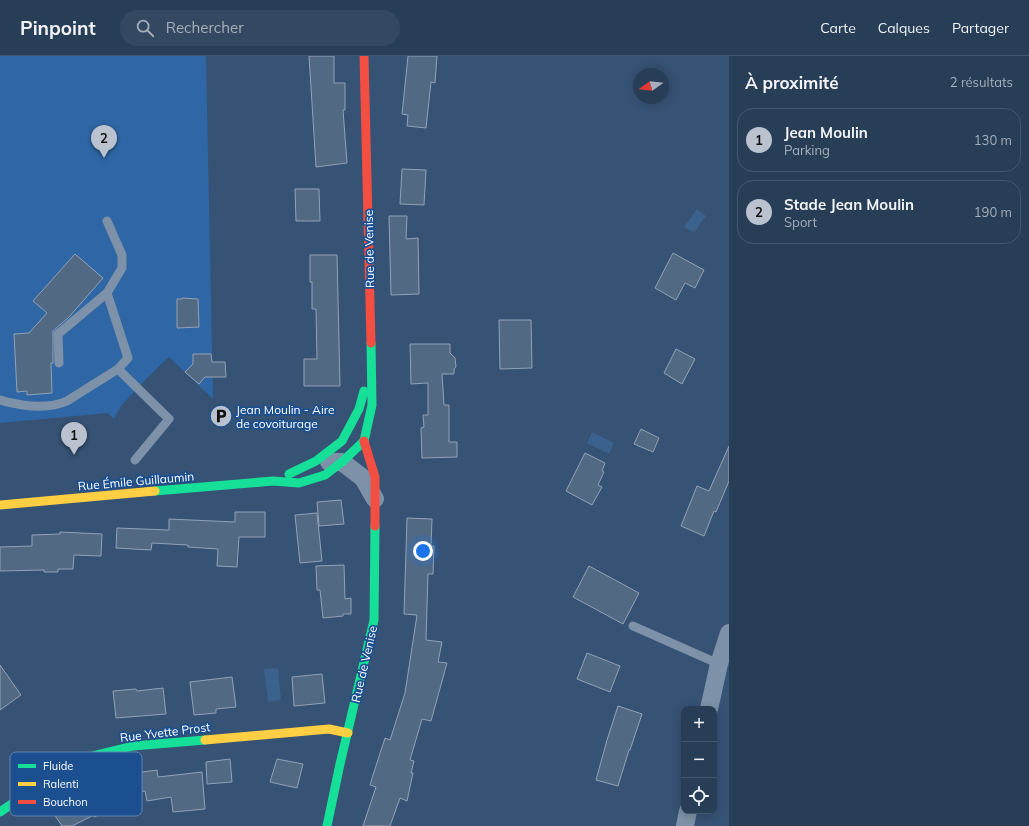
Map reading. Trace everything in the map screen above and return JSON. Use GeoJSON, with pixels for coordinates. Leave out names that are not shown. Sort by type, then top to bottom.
{"type":"FeatureCollection","features":[{"type":"Feature","properties":{"kind":"main road","name":"Rue de Venise"},"geometry":{"type":"LineString","coordinates":[[327,826],[374,620],[375,477],[364,441],[372,405],[372,362],[364,56]]}},
{"type":"Feature","properties":{"kind":"main road","name":"Rue Émile Guillaumin"},"geometry":{"type":"LineString","coordinates":[[274,481],[316,461],[342,441],[359,409],[372,362]]}},
{"type":"Feature","properties":{"kind":"main road"},"geometry":{"type":"LineString","coordinates":[[342,462],[364,441]]}},
{"type":"Feature","properties":{"kind":"main road","name":"Rue Émile Guillaumin"},"geometry":{"type":"LineString","coordinates":[[0,505],[274,481],[299,483],[325,475],[342,462]]}},
{"type":"Feature","properties":{"kind":"main road","name":"Rue Yvette Prost"},"geometry":{"type":"LineString","coordinates":[[108,752],[133,746],[328,729],[348,733]]}},
{"type":"Feature","properties":{"kind":"main road","name":"Rue Yvette Prost"},"geometry":{"type":"LineString","coordinates":[[0,812],[10,805]]}},
{"type":"Feature","properties":{"kind":"street"},"geometry":{"type":"LineString","coordinates":[[316,461],[342,462],[363,478],[375,499]]}},
{"type":"Feature","properties":{"kind":"street"},"geometry":{"type":"LineString","coordinates":[[710,706],[719,664],[729,633]]}},
{"type":"Feature","properties":{"kind":"street"},"geometry":{"type":"LineString","coordinates":[[685,826],[687,814]]}},
{"type":"Feature","properties":{"kind":"lane"},"geometry":{"type":"LineString","coordinates":[[59,363],[58,334],[108,293],[122,268],[122,255],[107,221]]}},
{"type":"Feature","properties":{"kind":"lane"},"geometry":{"type":"LineString","coordinates":[[0,400],[14,404],[31,406],[60,404],[68,401],[118,369],[128,358],[108,293]]}},
{"type":"Feature","properties":{"kind":"lane"},"geometry":{"type":"LineString","coordinates":[[118,369],[169,419],[135,460]]}},
{"type":"Feature","properties":{"kind":"lane"},"geometry":{"type":"LineString","coordinates":[[633,626],[719,664]]}},
{"type":"Feature","properties":{"kind":"shaded area"},"geometry":{"type":"Polygon","coordinates":[[[0,56],[206,56],[213,399],[169,357],[121,406],[114,419],[108,413],[0,423],[0,56]]]}},
{"type":"Feature","properties":{"kind":"shaded area"},"geometry":{"type":"Polygon","coordinates":[[[697,209],[706,216],[694,233],[684,227],[697,209]]]}},
{"type":"Feature","properties":{"kind":"shaded area"},"geometry":{"type":"Polygon","coordinates":[[[592,432],[614,443],[609,454],[587,443],[592,432]]]}},
{"type":"Feature","properties":{"kind":"shaded area"},"geometry":{"type":"Polygon","coordinates":[[[278,668],[281,700],[268,702],[264,669],[278,668]]]}},
{"type":"Feature","properties":{"kind":"building"},"geometry":{"type":"Polygon","coordinates":[[[309,56],[334,56],[334,83],[345,83],[345,110],[343,110],[347,163],[316,167],[309,56]]]}},
{"type":"Feature","properties":{"kind":"building"},"geometry":{"type":"Polygon","coordinates":[[[408,56],[437,56],[435,83],[431,82],[426,128],[407,126],[408,115],[402,114],[408,56]]]}},
{"type":"Feature","properties":{"kind":"building"},"geometry":{"type":"Polygon","coordinates":[[[402,169],[426,170],[424,205],[400,204],[402,169]]]}},
{"type":"Feature","properties":{"kind":"building"},"geometry":{"type":"Polygon","coordinates":[[[295,189],[319,189],[320,221],[296,221],[295,189]]]}},
{"type":"Feature","properties":{"kind":"building"},"geometry":{"type":"Polygon","coordinates":[[[389,216],[407,216],[406,239],[418,238],[419,294],[391,295],[389,216]]]}},
{"type":"Feature","properties":{"kind":"building"},"geometry":{"type":"Polygon","coordinates":[[[673,253],[704,270],[695,288],[685,283],[676,300],[655,288],[673,253]]]}},
{"type":"Feature","properties":{"kind":"building"},"geometry":{"type":"Polygon","coordinates":[[[75,254],[103,278],[69,317],[53,331],[53,363],[51,363],[52,393],[27,395],[27,391],[17,392],[14,334],[29,333],[47,313],[33,301],[75,254]]]}},
{"type":"Feature","properties":{"kind":"building"},"geometry":{"type":"Polygon","coordinates":[[[310,255],[337,255],[340,386],[304,386],[304,359],[317,359],[316,309],[312,309],[310,255]]]}},
{"type":"Feature","properties":{"kind":"building"},"geometry":{"type":"Polygon","coordinates":[[[177,299],[198,299],[199,327],[177,328],[177,299]]]}},
{"type":"Feature","properties":{"kind":"building"},"geometry":{"type":"Polygon","coordinates":[[[499,320],[531,320],[532,368],[500,369],[499,320]]]}},
{"type":"Feature","properties":{"kind":"building"},"geometry":{"type":"Polygon","coordinates":[[[410,344],[450,344],[450,353],[455,358],[456,367],[454,369],[454,374],[442,374],[444,405],[449,405],[449,442],[457,442],[457,457],[422,458],[421,428],[424,427],[423,415],[428,415],[428,383],[411,384],[410,344]]]}},
{"type":"Feature","properties":{"kind":"building"},"geometry":{"type":"Polygon","coordinates":[[[676,349],[695,359],[682,384],[664,373],[676,349]]]}},
{"type":"Feature","properties":{"kind":"building"},"geometry":{"type":"Polygon","coordinates":[[[193,354],[211,354],[212,362],[225,362],[226,377],[205,377],[199,384],[185,372],[193,364],[193,354]]]}},
{"type":"Feature","properties":{"kind":"building"},"geometry":{"type":"Polygon","coordinates":[[[641,429],[659,438],[653,452],[634,444],[641,429]]]}},
{"type":"Feature","properties":{"kind":"building"},"geometry":{"type":"Polygon","coordinates":[[[729,446],[729,481],[716,512],[714,511],[704,536],[681,526],[697,486],[709,491],[729,446]]]}},
{"type":"Feature","properties":{"kind":"building"},"geometry":{"type":"Polygon","coordinates":[[[585,453],[605,463],[602,471],[604,472],[598,485],[602,487],[592,505],[566,491],[585,453]]]}},
{"type":"Feature","properties":{"kind":"building"},"geometry":{"type":"Polygon","coordinates":[[[341,500],[344,524],[319,526],[317,502],[341,500]]]}},
{"type":"Feature","properties":{"kind":"building"},"geometry":{"type":"Polygon","coordinates":[[[235,512],[265,512],[265,537],[239,537],[237,567],[217,566],[218,549],[188,547],[188,545],[152,543],[151,550],[116,548],[117,528],[169,530],[169,519],[235,522],[235,512]]]}},
{"type":"Feature","properties":{"kind":"building"},"geometry":{"type":"Polygon","coordinates":[[[317,513],[322,561],[300,563],[295,515],[317,513]]]}},
{"type":"Feature","properties":{"kind":"building"},"geometry":{"type":"Polygon","coordinates":[[[407,518],[432,519],[431,546],[434,546],[433,574],[428,574],[426,640],[442,642],[438,662],[447,663],[431,721],[422,719],[410,760],[414,761],[407,801],[400,798],[390,826],[363,826],[376,787],[370,785],[373,775],[385,738],[390,740],[405,693],[417,615],[404,614],[407,518]]]}},
{"type":"Feature","properties":{"kind":"building"},"geometry":{"type":"Polygon","coordinates":[[[60,532],[102,534],[101,556],[74,555],[73,569],[58,569],[58,572],[44,572],[44,570],[0,571],[0,547],[32,546],[32,535],[60,534],[60,532]]]}},
{"type":"Feature","properties":{"kind":"building"},"geometry":{"type":"Polygon","coordinates":[[[344,565],[345,599],[351,598],[351,614],[323,618],[320,590],[317,590],[316,566],[344,565]]]}},
{"type":"Feature","properties":{"kind":"building"},"geometry":{"type":"Polygon","coordinates":[[[589,566],[639,593],[623,624],[573,597],[589,566]]]}},
{"type":"Feature","properties":{"kind":"building"},"geometry":{"type":"Polygon","coordinates":[[[587,653],[620,666],[610,692],[577,679],[587,653]]]}},
{"type":"Feature","properties":{"kind":"building"},"geometry":{"type":"Polygon","coordinates":[[[0,665],[21,695],[0,710],[0,665]]]}},
{"type":"Feature","properties":{"kind":"building"},"geometry":{"type":"Polygon","coordinates":[[[322,674],[325,703],[294,706],[292,677],[322,674]]]}},
{"type":"Feature","properties":{"kind":"building"},"geometry":{"type":"Polygon","coordinates":[[[232,677],[236,707],[216,709],[216,713],[194,715],[190,682],[232,677]]]}},
{"type":"Feature","properties":{"kind":"building"},"geometry":{"type":"Polygon","coordinates":[[[163,688],[166,714],[116,718],[113,691],[136,689],[137,691],[163,688]]]}},
{"type":"Feature","properties":{"kind":"building"},"geometry":{"type":"Polygon","coordinates":[[[618,706],[642,714],[618,786],[596,780],[618,706]]]}},
{"type":"Feature","properties":{"kind":"building"},"geometry":{"type":"Polygon","coordinates":[[[230,759],[232,782],[207,784],[206,762],[230,759]]]}},
{"type":"Feature","properties":{"kind":"building"},"geometry":{"type":"Polygon","coordinates":[[[277,759],[303,764],[297,788],[270,782],[277,759]]]}},
{"type":"Feature","properties":{"kind":"building"},"geometry":{"type":"Polygon","coordinates":[[[157,770],[158,777],[202,772],[205,809],[173,812],[171,797],[147,801],[145,791],[142,791],[142,772],[157,770]]]}},
{"type":"Feature","properties":{"kind":"building"},"geometry":{"type":"Polygon","coordinates":[[[55,816],[92,816],[72,826],[62,826],[55,816]]]}},
{"type":"Feature","properties":{"kind":"traffic: fast"},"geometry":{"type":"LineString","coordinates":[[155,491],[273,481],[299,483],[325,475],[342,462],[364,441],[372,405],[371,343]]}},
{"type":"Feature","properties":{"kind":"traffic: fast"},"geometry":{"type":"LineString","coordinates":[[289,474],[316,461],[342,441],[359,409],[364,391]]}},
{"type":"Feature","properties":{"kind":"traffic: fast"},"geometry":{"type":"LineString","coordinates":[[327,826],[374,620],[375,526]]}},
{"type":"Feature","properties":{"kind":"traffic: fast"},"geometry":{"type":"LineString","coordinates":[[108,752],[133,746],[205,740]]}},
{"type":"Feature","properties":{"kind":"traffic: fast"},"geometry":{"type":"LineString","coordinates":[[0,812],[10,805]]}},
{"type":"Feature","properties":{"kind":"traffic: slow"},"geometry":{"type":"LineString","coordinates":[[0,505],[155,491]]}},
{"type":"Feature","properties":{"kind":"traffic: slow"},"geometry":{"type":"LineString","coordinates":[[205,740],[329,729],[348,733]]}},
{"type":"Feature","properties":{"kind":"traffic: jam"},"geometry":{"type":"LineString","coordinates":[[364,56],[371,343]]}},
{"type":"Feature","properties":{"kind":"traffic: jam"},"geometry":{"type":"LineString","coordinates":[[364,441],[375,477],[375,526]]}},
{"type":"Feature","properties":{"kind":"place","name":"Stade Jean Moulin"},"geometry":{"type":"Point","coordinates":[104,158]}},
{"type":"Feature","properties":{"kind":"place","name":"Jean Moulin - Aire de covoiturage"},"geometry":{"type":"Point","coordinates":[221,416]}},
{"type":"Feature","properties":{"kind":"place","name":"Jean Moulin"},"geometry":{"type":"Point","coordinates":[74,455]}}]}
